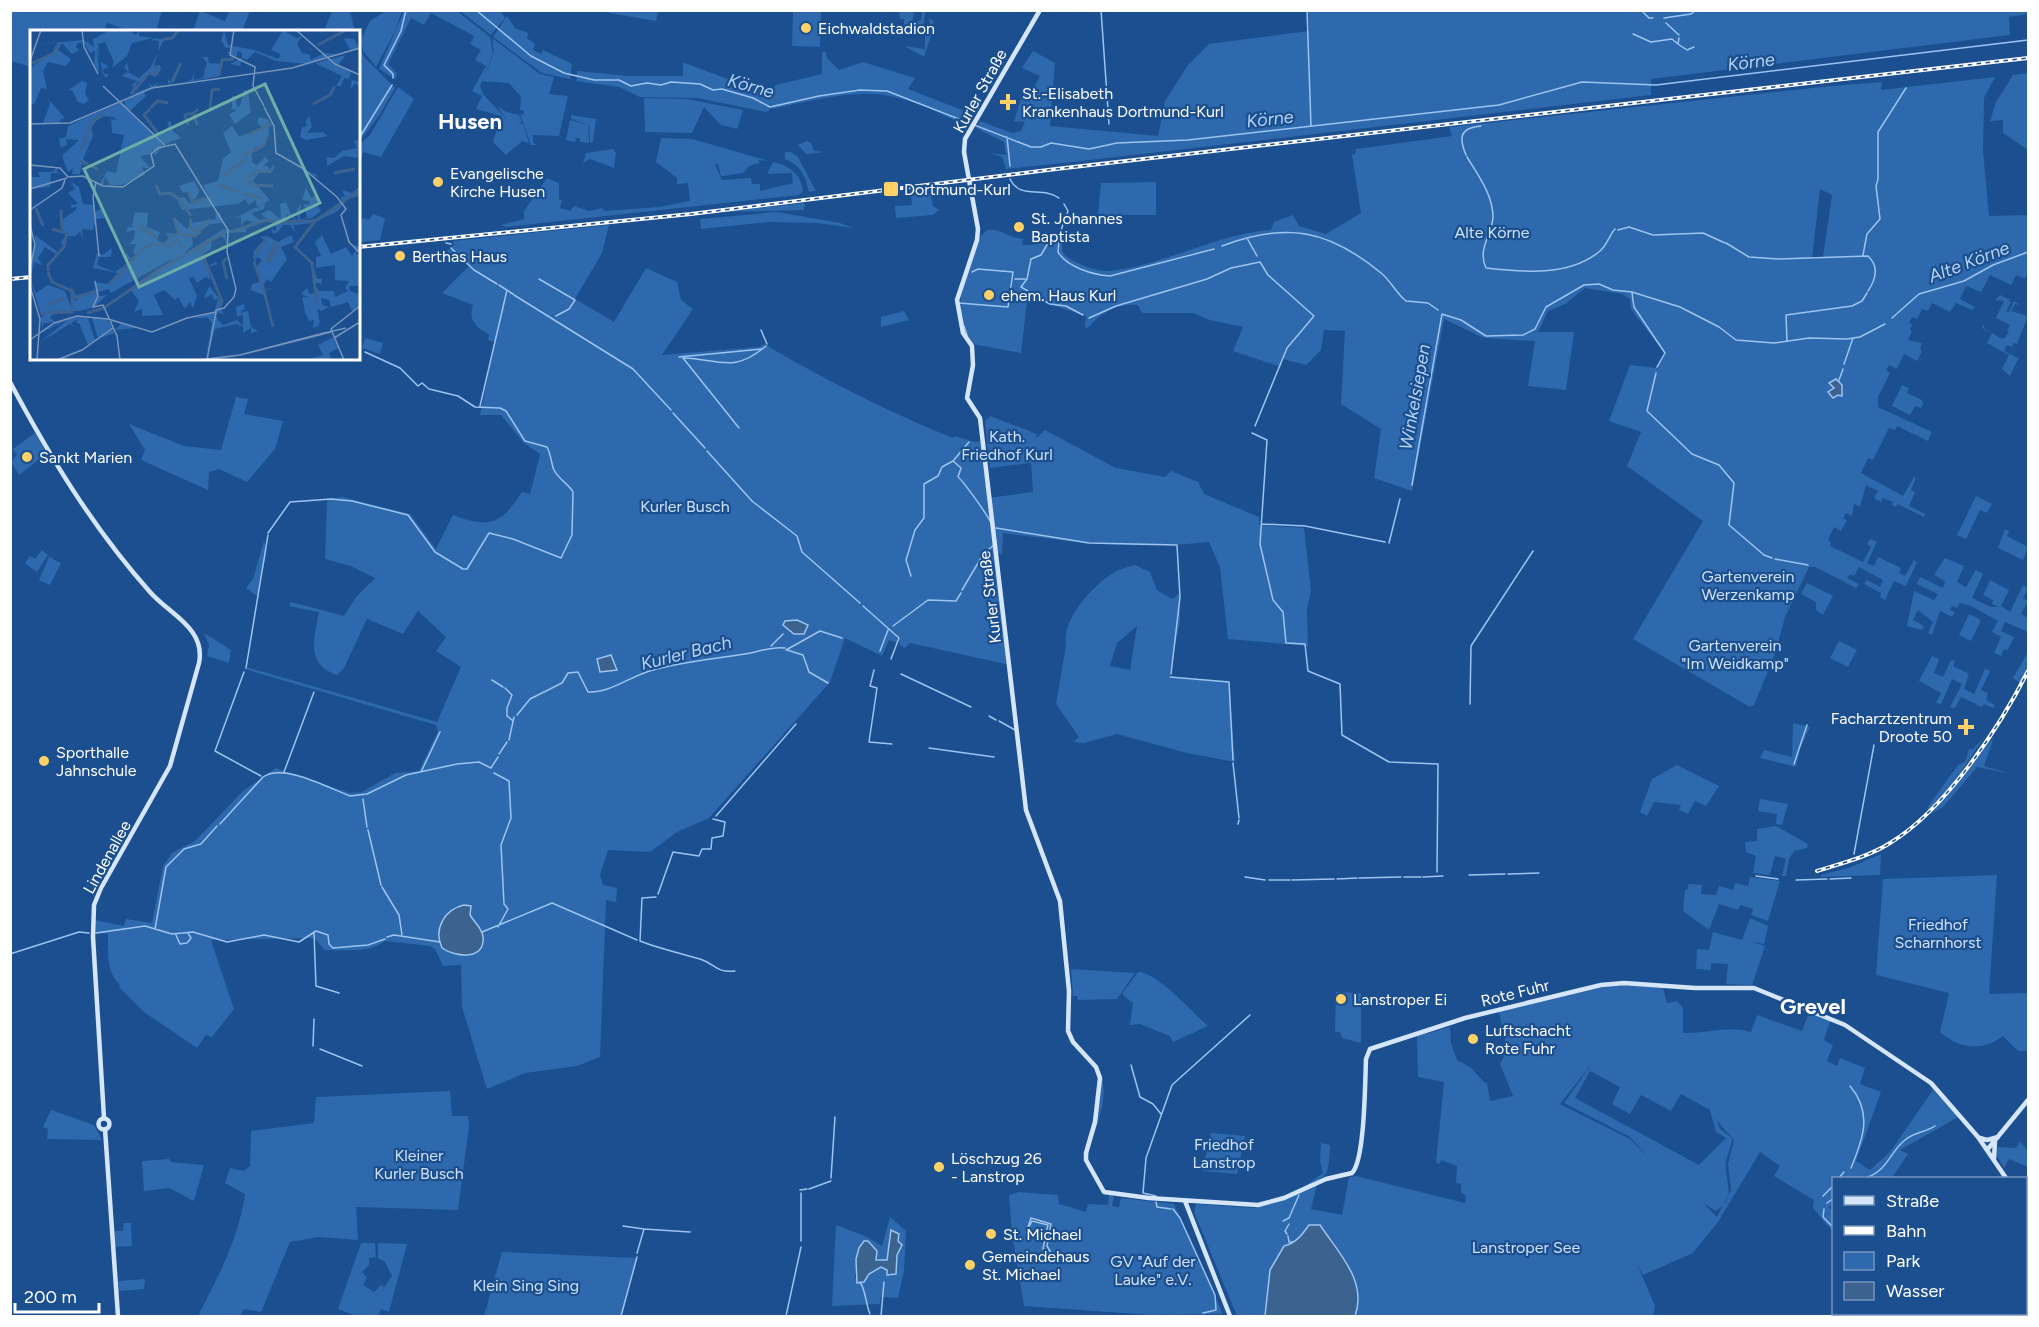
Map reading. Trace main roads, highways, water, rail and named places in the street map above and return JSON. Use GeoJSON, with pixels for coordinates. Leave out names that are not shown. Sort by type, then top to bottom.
{"type":"FeatureCollection","features":[{"type":"Feature","properties":{"kind":"main road","name":"Kurler Straße"},"geometry":{"type":"LineString","coordinates":[[1040,10],[970,127],[964,152],[978,235],[956,304],[965,338],[972,346],[973,366],[967,398],[980,417],[1026,810],[1060,901],[1069,991],[1068,1031],[1075,1045],[1096,1067],[1100,1078],[1095,1122],[1086,1160],[1104,1191],[1185,1201]]}},
{"type":"Feature","properties":{"kind":"main road","name":"Lindenallee"},"geometry":{"type":"LineString","coordinates":[[10,382],[74,496],[151,593],[194,632],[200,654],[170,766],[100,888],[94,905],[94,974],[104,1118],[99,1124],[105,1129],[118,1317]]}},
{"type":"Feature","properties":{"kind":"main road","name":"Rote Fuhr"},"geometry":{"type":"LineString","coordinates":[[1185,1201],[1262,1204],[1326,1179],[1354,1172],[1360,1146],[1366,1059],[1370,1049],[1465,1018],[1591,987],[1624,983],[1671,987],[1754,988],[1845,1025],[1931,1083],[1988,1149],[2005,1177]]}},
{"type":"Feature","properties":{"kind":"main road"},"geometry":{"type":"LineString","coordinates":[[1988,1149],[2028,1100]]}},
{"type":"Feature","properties":{"kind":"main road"},"geometry":{"type":"LineString","coordinates":[[1978,1137],[1987,1140],[1996,1139]]}},
{"type":"Feature","properties":{"kind":"main road"},"geometry":{"type":"LineString","coordinates":[[1994,1159],[1996,1139]]}},
{"type":"Feature","properties":{"kind":"main road"},"geometry":{"type":"LineString","coordinates":[[1185,1201],[1230,1317]]}},
{"type":"Feature","properties":{"kind":"water"},"geometry":{"type":"Polygon","coordinates":[[[1836,379],[1842,385],[1842,396],[1838,395],[1833,398],[1828,392],[1834,388],[1829,383],[1836,379]]]}},
{"type":"Feature","properties":{"kind":"water"},"geometry":{"type":"Polygon","coordinates":[[[797,620],[808,625],[804,634],[794,634],[783,625],[785,621],[797,620]]]}},
{"type":"Feature","properties":{"kind":"water"},"geometry":{"type":"Polygon","coordinates":[[[611,655],[617,670],[600,672],[597,659],[611,655]]]}},
{"type":"Feature","properties":{"kind":"water"},"geometry":{"type":"Polygon","coordinates":[[[464,905],[471,906],[470,915],[483,936],[480,950],[468,955],[461,955],[442,948],[439,934],[446,915],[464,905]]]}},
{"type":"Feature","properties":{"kind":"water"},"geometry":{"type":"Polygon","coordinates":[[[1031,1218],[1051,1224],[1047,1246],[1050,1251],[1043,1249],[1048,1225],[1032,1221],[1026,1233],[1031,1218]]]}},
{"type":"Feature","properties":{"kind":"water"},"geometry":{"type":"Polygon","coordinates":[[[1309,1225],[1320,1225],[1349,1267],[1357,1291],[1358,1303],[1355,1316],[1265,1316],[1270,1270],[1284,1246],[1298,1238],[1309,1225]]]}},
{"type":"Feature","properties":{"kind":"water"},"geometry":{"type":"Polygon","coordinates":[[[891,1230],[899,1234],[898,1241],[902,1245],[897,1255],[896,1274],[887,1275],[887,1270],[881,1267],[869,1274],[864,1282],[857,1283],[856,1259],[859,1248],[864,1241],[868,1241],[877,1251],[876,1260],[887,1260],[891,1230]]]}},
{"type":"Feature","properties":{"kind":"waterway"},"geometry":{"type":"LineString","coordinates":[[393,78],[393,74],[384,65],[401,31],[406,10]]}},
{"type":"Feature","properties":{"kind":"waterway","name":"Körne"},"geometry":{"type":"LineString","coordinates":[[476,10],[531,56],[564,73],[594,80],[619,80],[631,86],[647,83],[661,85],[671,82],[700,84],[713,90],[722,89],[753,98],[770,107],[860,90],[887,91],[1031,147],[1041,147],[1051,143],[1089,149],[1117,143],[1188,140],[1499,105],[1582,82],[1656,85],[2028,40]]}},
{"type":"Feature","properties":{"kind":"waterway"},"geometry":{"type":"LineString","coordinates":[[1101,10],[1109,124]]}},
{"type":"Feature","properties":{"kind":"waterway"},"geometry":{"type":"LineString","coordinates":[[1307,10],[1311,126]]}},
{"type":"Feature","properties":{"kind":"waterway"},"geometry":{"type":"LineString","coordinates":[[1641,10],[1649,18],[1653,18]]}},
{"type":"Feature","properties":{"kind":"waterway"},"geometry":{"type":"LineString","coordinates":[[1664,18],[1691,14],[1696,10]]}},
{"type":"Feature","properties":{"kind":"waterway"},"geometry":{"type":"LineString","coordinates":[[1666,23],[1679,35]]}},
{"type":"Feature","properties":{"kind":"waterway"},"geometry":{"type":"LineString","coordinates":[[1633,34],[1651,42],[1672,39],[1678,44]]}},
{"type":"Feature","properties":{"kind":"waterway"},"geometry":{"type":"LineString","coordinates":[[1679,38],[1678,44],[1687,50],[1694,47]]}},
{"type":"Feature","properties":{"kind":"waterway"},"geometry":{"type":"LineString","coordinates":[[360,137],[392,85]]}},
{"type":"Feature","properties":{"kind":"waterway"},"geometry":{"type":"LineString","coordinates":[[1863,255],[1867,234],[1880,219],[1876,186],[1878,132],[1906,88]]}},
{"type":"Feature","properties":{"kind":"waterway"},"geometry":{"type":"LineString","coordinates":[[1466,155],[1462,144],[1463,135],[1468,129],[1481,126]]}},
{"type":"Feature","properties":{"kind":"waterway","name":"Alte Körne"},"geometry":{"type":"LineString","coordinates":[[1007,137],[1010,166]]}},
{"type":"Feature","properties":{"kind":"waterway"},"geometry":{"type":"LineString","coordinates":[[1467,157],[1484,186],[1492,209],[1492,224],[1483,255],[1486,268],[1545,271],[1574,265],[1600,251],[1615,229]]}},
{"type":"Feature","properties":{"kind":"waterway","name":"Alte Körne"},"geometry":{"type":"LineString","coordinates":[[1010,179],[1019,189],[1046,193],[1059,198]]}},
{"type":"Feature","properties":{"kind":"waterway","name":"Alte Körne"},"geometry":{"type":"LineString","coordinates":[[1064,204],[1068,211],[1066,217]]}},
{"type":"Feature","properties":{"kind":"waterway","name":"Alte Körne"},"geometry":{"type":"LineString","coordinates":[[1060,234],[1064,221]]}},
{"type":"Feature","properties":{"kind":"waterway"},"geometry":{"type":"LineString","coordinates":[[1618,230],[1629,227],[1653,235],[1703,233],[1725,243]]}},
{"type":"Feature","properties":{"kind":"waterway","name":"Alte Körne"},"geometry":{"type":"LineString","coordinates":[[1222,246],[1245,238],[1286,232],[1324,239],[1362,258],[1381,273],[1406,301],[1428,303],[1438,310]]}},
{"type":"Feature","properties":{"kind":"waterway"},"geometry":{"type":"LineString","coordinates":[[1051,238],[1041,255],[1031,259],[1027,279],[1021,287],[1050,304],[1066,306],[1083,315]]}},
{"type":"Feature","properties":{"kind":"waterway"},"geometry":{"type":"LineString","coordinates":[[1247,238],[1257,256]]}},
{"type":"Feature","properties":{"kind":"waterway","name":"Alte Körne"},"geometry":{"type":"LineString","coordinates":[[1059,240],[1058,252],[1068,262],[1088,272],[1110,276],[1214,249]]}},
{"type":"Feature","properties":{"kind":"waterway"},"geometry":{"type":"LineString","coordinates":[[446,243],[451,244]]}},
{"type":"Feature","properties":{"kind":"waterway"},"geometry":{"type":"LineString","coordinates":[[1726,243],[1749,257],[1778,259]]}},
{"type":"Feature","properties":{"kind":"waterway"},"geometry":{"type":"LineString","coordinates":[[451,248],[474,270],[497,284]]}},
{"type":"Feature","properties":{"kind":"waterway","name":"Alte Körne"},"geometry":{"type":"LineString","coordinates":[[1892,318],[1919,294],[1964,281],[1993,265],[2028,252]]}},
{"type":"Feature","properties":{"kind":"waterway"},"geometry":{"type":"LineString","coordinates":[[1779,259],[1868,256],[1875,268],[1873,282],[1868,291]]}},
{"type":"Feature","properties":{"kind":"waterway"},"geometry":{"type":"LineString","coordinates":[[1089,318],[1116,306],[1207,279],[1231,268],[1260,262],[1268,275],[1314,316],[1287,348],[1255,426]]}},
{"type":"Feature","properties":{"kind":"waterway"},"geometry":{"type":"LineString","coordinates":[[959,303],[1008,307],[1013,272],[978,269],[972,272]]}},
{"type":"Feature","properties":{"kind":"waterway"},"geometry":{"type":"LineString","coordinates":[[539,279],[575,300],[569,309],[556,316]]}},
{"type":"Feature","properties":{"kind":"waterway"},"geometry":{"type":"LineString","coordinates":[[1015,279],[1025,279]]}},
{"type":"Feature","properties":{"kind":"waterway","name":"Alte Körne"},"geometry":{"type":"LineString","coordinates":[[1412,485],[1442,314],[1461,320],[1486,336],[1523,335],[1535,329],[1546,307],[1584,285],[1599,284],[1613,290],[1632,292],[1680,307],[1719,327],[1736,340],[1774,343],[1809,338],[1847,339],[1860,337],[1885,324]]}},
{"type":"Feature","properties":{"kind":"waterway"},"geometry":{"type":"LineString","coordinates":[[499,285],[513,294]]}},
{"type":"Feature","properties":{"kind":"waterway"},"geometry":{"type":"LineString","coordinates":[[480,406],[507,290]]}},
{"type":"Feature","properties":{"kind":"waterway"},"geometry":{"type":"LineString","coordinates":[[1632,293],[1634,307],[1665,353],[1657,367]]}},
{"type":"Feature","properties":{"kind":"waterway"},"geometry":{"type":"LineString","coordinates":[[1787,341],[1786,315],[1852,306],[1862,301],[1867,293]]}},
{"type":"Feature","properties":{"kind":"waterway"},"geometry":{"type":"LineString","coordinates":[[514,295],[633,369],[671,410]]}},
{"type":"Feature","properties":{"kind":"waterway"},"geometry":{"type":"LineString","coordinates":[[964,326],[967,335]]}},
{"type":"Feature","properties":{"kind":"waterway"},"geometry":{"type":"LineString","coordinates":[[761,330],[767,344]]}},
{"type":"Feature","properties":{"kind":"waterway"},"geometry":{"type":"LineString","coordinates":[[1844,364],[1853,338]]}},
{"type":"Feature","properties":{"kind":"waterway"},"geometry":{"type":"LineString","coordinates":[[739,428],[683,358],[735,362],[754,355],[766,346]]}},
{"type":"Feature","properties":{"kind":"waterway"},"geometry":{"type":"LineString","coordinates":[[679,357],[762,349]]}},
{"type":"Feature","properties":{"kind":"waterway"},"geometry":{"type":"LineString","coordinates":[[268,533],[290,502],[331,499],[352,501],[408,515],[435,552],[463,569],[467,569],[489,533],[513,539],[561,558],[572,535],[573,492],[554,470],[547,447],[525,441],[506,411],[500,408],[475,407],[458,396],[429,389],[422,383],[418,386],[400,368],[365,352]]}},
{"type":"Feature","properties":{"kind":"waterway"},"geometry":{"type":"LineString","coordinates":[[1839,380],[1843,369]]}},
{"type":"Feature","properties":{"kind":"waterway"},"geometry":{"type":"LineString","coordinates":[[1656,373],[1647,411],[1692,454],[1719,465],[1734,483],[1729,525],[1764,555],[1772,558]]}},
{"type":"Feature","properties":{"kind":"waterway"},"geometry":{"type":"LineString","coordinates":[[673,413],[705,448]]}},
{"type":"Feature","properties":{"kind":"waterway"},"geometry":{"type":"LineString","coordinates":[[1252,433],[1267,440],[1260,544],[1273,600],[1283,612],[1286,643],[1305,644],[1308,671],[1340,684],[1342,735],[1389,762],[1438,764],[1437,872]]}},
{"type":"Feature","properties":{"kind":"waterway"},"geometry":{"type":"LineString","coordinates":[[969,442],[953,461],[961,468],[958,477],[990,521]]}},
{"type":"Feature","properties":{"kind":"waterway"},"geometry":{"type":"LineString","coordinates":[[707,451],[752,501],[797,536],[802,552],[860,603]]}},
{"type":"Feature","properties":{"kind":"waterway"},"geometry":{"type":"LineString","coordinates":[[911,576],[906,560],[915,530],[924,518],[924,484],[938,476],[942,467],[953,461]]}},
{"type":"Feature","properties":{"kind":"waterway"},"geometry":{"type":"LineString","coordinates":[[1389,543],[1400,499]]}},
{"type":"Feature","properties":{"kind":"waterway"},"geometry":{"type":"LineString","coordinates":[[1262,524],[1305,526],[1385,542]]}},
{"type":"Feature","properties":{"kind":"waterway"},"geometry":{"type":"LineString","coordinates":[[996,528],[1089,543],[1177,545],[1180,597],[1171,674]]}},
{"type":"Feature","properties":{"kind":"waterway"},"geometry":{"type":"LineString","coordinates":[[246,668],[268,535]]}},
{"type":"Feature","properties":{"kind":"waterway"},"geometry":{"type":"LineString","coordinates":[[962,590],[984,553],[994,545]]}},
{"type":"Feature","properties":{"kind":"waterway"},"geometry":{"type":"LineString","coordinates":[[1470,704],[1471,646],[1533,551]]}},
{"type":"Feature","properties":{"kind":"waterway"},"geometry":{"type":"LineString","coordinates":[[1775,559],[1808,565]]}},
{"type":"Feature","properties":{"kind":"waterway"},"geometry":{"type":"LineString","coordinates":[[893,626],[928,600],[956,601],[961,593]]}},
{"type":"Feature","properties":{"kind":"waterway"},"geometry":{"type":"LineString","coordinates":[[863,606],[899,638],[891,659]]}},
{"type":"Feature","properties":{"kind":"waterway"},"geometry":{"type":"LineString","coordinates":[[880,651],[888,630]]}},
{"type":"Feature","properties":{"kind":"waterway"},"geometry":{"type":"LineString","coordinates":[[786,650],[820,631],[842,638]]}},
{"type":"Feature","properties":{"kind":"waterway"},"geometry":{"type":"LineString","coordinates":[[771,646],[783,634]]}},
{"type":"Feature","properties":{"kind":"waterway","name":"Kurler Bach"},"geometry":{"type":"LineString","coordinates":[[517,715],[530,699],[562,683],[568,673],[578,672],[588,692],[596,692],[664,667],[770,648],[785,648]]}},
{"type":"Feature","properties":{"kind":"waterway","name":"Kurler Bach"},"geometry":{"type":"LineString","coordinates":[[787,650],[803,655],[809,672],[828,683]]}},
{"type":"Feature","properties":{"kind":"waterway"},"geometry":{"type":"LineString","coordinates":[[874,670],[870,686],[877,688],[869,742],[892,744]]}},
{"type":"Feature","properties":{"kind":"waterway"},"geometry":{"type":"LineString","coordinates":[[244,672],[215,751],[261,776]]}},
{"type":"Feature","properties":{"kind":"waterway"},"geometry":{"type":"LineString","coordinates":[[901,674],[971,707]]}},
{"type":"Feature","properties":{"kind":"waterway"},"geometry":{"type":"LineString","coordinates":[[1170,677],[1229,682],[1233,760]]}},
{"type":"Feature","properties":{"kind":"waterway"},"geometry":{"type":"LineString","coordinates":[[492,680],[503,687]]}},
{"type":"Feature","properties":{"kind":"waterway"},"geometry":{"type":"LineString","coordinates":[[505,688],[512,695],[507,708],[507,716],[512,720]]}},
{"type":"Feature","properties":{"kind":"waterway"},"geometry":{"type":"LineString","coordinates":[[284,772],[314,692]]}},
{"type":"Feature","properties":{"kind":"waterway"},"geometry":{"type":"LineString","coordinates":[[989,716],[996,720]]}},
{"type":"Feature","properties":{"kind":"waterway","name":"Kurler Bach"},"geometry":{"type":"LineString","coordinates":[[509,740],[514,717]]}},
{"type":"Feature","properties":{"kind":"waterway"},"geometry":{"type":"LineString","coordinates":[[999,721],[1015,730]]}},
{"type":"Feature","properties":{"kind":"waterway"},"geometry":{"type":"LineString","coordinates":[[716,816],[796,724]]}},
{"type":"Feature","properties":{"kind":"waterway"},"geometry":{"type":"LineString","coordinates":[[1794,764],[1807,725]]}},
{"type":"Feature","properties":{"kind":"waterway"},"geometry":{"type":"LineString","coordinates":[[421,772],[440,732]]}},
{"type":"Feature","properties":{"kind":"waterway","name":"Kurler Bach"},"geometry":{"type":"LineString","coordinates":[[499,754],[507,742]]}},
{"type":"Feature","properties":{"kind":"waterway"},"geometry":{"type":"LineString","coordinates":[[1854,854],[1874,745]]}},
{"type":"Feature","properties":{"kind":"waterway"},"geometry":{"type":"LineString","coordinates":[[929,748],[994,757]]}},
{"type":"Feature","properties":{"kind":"waterway","name":"Kurler Bach"},"geometry":{"type":"LineString","coordinates":[[220,824],[263,777],[272,773],[306,778],[350,796],[367,794],[406,775],[457,764],[479,762],[491,768],[498,757]]}},
{"type":"Feature","properties":{"kind":"waterway"},"geometry":{"type":"LineString","coordinates":[[1233,763],[1239,818]]}},
{"type":"Feature","properties":{"kind":"waterway"},"geometry":{"type":"LineString","coordinates":[[494,773],[509,781],[511,818],[501,845],[504,904],[508,909],[498,927]]}},
{"type":"Feature","properties":{"kind":"waterway"},"geometry":{"type":"LineString","coordinates":[[363,799],[367,827]]}},
{"type":"Feature","properties":{"kind":"waterway"},"geometry":{"type":"LineString","coordinates":[[658,894],[673,852],[699,856],[702,849],[711,849],[712,838],[723,836],[725,822],[713,819]]}},
{"type":"Feature","properties":{"kind":"waterway"},"geometry":{"type":"LineString","coordinates":[[1238,824],[1239,820]]}},
{"type":"Feature","properties":{"kind":"waterway","name":"Kurler Bach"},"geometry":{"type":"LineString","coordinates":[[155,929],[166,867],[184,849],[201,844],[217,826]]}},
{"type":"Feature","properties":{"kind":"waterway"},"geometry":{"type":"LineString","coordinates":[[368,830],[381,885]]}},
{"type":"Feature","properties":{"kind":"waterway"},"geometry":{"type":"LineString","coordinates":[[1508,874],[1539,873]]}},
{"type":"Feature","properties":{"kind":"waterway"},"geometry":{"type":"LineString","coordinates":[[1469,875],[1505,874]]}},
{"type":"Feature","properties":{"kind":"waterway"},"geometry":{"type":"LineString","coordinates":[[1423,877],[1443,876]]}},
{"type":"Feature","properties":{"kind":"waterway"},"geometry":{"type":"LineString","coordinates":[[1756,876],[1778,879]]}},
{"type":"Feature","properties":{"kind":"waterway"},"geometry":{"type":"LineString","coordinates":[[1245,877],[1265,880]]}},
{"type":"Feature","properties":{"kind":"waterway"},"geometry":{"type":"LineString","coordinates":[[1359,878],[1401,877]]}},
{"type":"Feature","properties":{"kind":"waterway"},"geometry":{"type":"LineString","coordinates":[[1404,877],[1421,877]]}},
{"type":"Feature","properties":{"kind":"waterway"},"geometry":{"type":"LineString","coordinates":[[1337,879],[1357,878]]}},
{"type":"Feature","properties":{"kind":"waterway"},"geometry":{"type":"LineString","coordinates":[[1830,879],[1851,878]]}},
{"type":"Feature","properties":{"kind":"waterway"},"geometry":{"type":"LineString","coordinates":[[1292,880],[1334,879]]}},
{"type":"Feature","properties":{"kind":"waterway"},"geometry":{"type":"LineString","coordinates":[[1796,880],[1827,879]]}},
{"type":"Feature","properties":{"kind":"waterway"},"geometry":{"type":"LineString","coordinates":[[1269,880],[1290,880]]}},
{"type":"Feature","properties":{"kind":"waterway"},"geometry":{"type":"LineString","coordinates":[[382,887],[399,915],[402,935]]}},
{"type":"Feature","properties":{"kind":"waterway"},"geometry":{"type":"LineString","coordinates":[[656,897],[642,898],[640,941],[700,959],[723,971],[735,971]]}},
{"type":"Feature","properties":{"kind":"waterway"},"geometry":{"type":"LineString","coordinates":[[482,932],[552,903],[637,940]]}},
{"type":"Feature","properties":{"kind":"waterway"},"geometry":{"type":"LineString","coordinates":[[96,933],[145,926],[172,934],[193,932],[227,942],[264,935],[299,942],[316,931],[328,935],[329,944],[333,948],[368,945],[385,939]]}},
{"type":"Feature","properties":{"kind":"waterway"},"geometry":{"type":"LineString","coordinates":[[10,954],[79,932],[89,933]]}},
{"type":"Feature","properties":{"kind":"waterway"},"geometry":{"type":"LineString","coordinates":[[176,935],[180,944],[187,943],[191,938],[188,933]]}},
{"type":"Feature","properties":{"kind":"waterway"},"geometry":{"type":"LineString","coordinates":[[314,933],[316,986],[339,993]]}},
{"type":"Feature","properties":{"kind":"waterway"},"geometry":{"type":"LineString","coordinates":[[387,937],[394,935],[440,942]]}},
{"type":"Feature","properties":{"kind":"waterway"},"geometry":{"type":"LineString","coordinates":[[1156,1196],[1143,1193],[1146,1158],[1172,1085],[1250,1015]]}},
{"type":"Feature","properties":{"kind":"waterway"},"geometry":{"type":"LineString","coordinates":[[313,1046],[314,1019]]}},
{"type":"Feature","properties":{"kind":"waterway"},"geometry":{"type":"LineString","coordinates":[[320,1049],[362,1066]]}},
{"type":"Feature","properties":{"kind":"waterway"},"geometry":{"type":"LineString","coordinates":[[1131,1065],[1140,1097],[1153,1104],[1161,1114]]}},
{"type":"Feature","properties":{"kind":"waterway"},"geometry":{"type":"LineString","coordinates":[[1850,1086],[1862,1106],[1864,1116],[1862,1136],[1851,1168]]}},
{"type":"Feature","properties":{"kind":"waterway"},"geometry":{"type":"LineString","coordinates":[[831,1178],[835,1117]]}},
{"type":"Feature","properties":{"kind":"waterway"},"geometry":{"type":"LineString","coordinates":[[1868,1177],[1880,1170],[1908,1138],[1935,1126]]}},
{"type":"Feature","properties":{"kind":"waterway"},"geometry":{"type":"LineString","coordinates":[[1840,1177],[1844,1172]]}},
{"type":"Feature","properties":{"kind":"waterway"},"geometry":{"type":"LineString","coordinates":[[809,1189],[831,1181]]}},
{"type":"Feature","properties":{"kind":"waterway"},"geometry":{"type":"LineString","coordinates":[[1823,1196],[1832,1187]]}},
{"type":"Feature","properties":{"kind":"waterway"},"geometry":{"type":"LineString","coordinates":[[800,1190],[807,1189]]}},
{"type":"Feature","properties":{"kind":"waterway"},"geometry":{"type":"LineString","coordinates":[[801,1193],[801,1241]]}},
{"type":"Feature","properties":{"kind":"waterway"},"geometry":{"type":"LineString","coordinates":[[1283,1221],[1289,1218],[1299,1195]]}},
{"type":"Feature","properties":{"kind":"waterway"},"geometry":{"type":"LineString","coordinates":[[1827,1203],[1832,1199]]}},
{"type":"Feature","properties":{"kind":"waterway"},"geometry":{"type":"LineString","coordinates":[[1156,1202],[1157,1207],[1171,1209]]}},
{"type":"Feature","properties":{"kind":"waterway"},"geometry":{"type":"LineString","coordinates":[[1173,1209],[1180,1218],[1215,1295],[1216,1310],[1203,1313]]}},
{"type":"Feature","properties":{"kind":"waterway"},"geometry":{"type":"LineString","coordinates":[[1824,1209],[1823,1217],[1832,1226]]}},
{"type":"Feature","properties":{"kind":"waterway"},"geometry":{"type":"LineString","coordinates":[[1287,1234],[1285,1231],[1289,1224]]}},
{"type":"Feature","properties":{"kind":"waterway"},"geometry":{"type":"LineString","coordinates":[[623,1226],[644,1229],[637,1253]]}},
{"type":"Feature","properties":{"kind":"waterway"},"geometry":{"type":"LineString","coordinates":[[644,1229],[690,1232]]}},
{"type":"Feature","properties":{"kind":"waterway"},"geometry":{"type":"LineString","coordinates":[[1288,1236],[1289,1242],[1293,1242]]}},
{"type":"Feature","properties":{"kind":"waterway"},"geometry":{"type":"LineString","coordinates":[[786,1316],[801,1247]]}},
{"type":"Feature","properties":{"kind":"waterway"},"geometry":{"type":"LineString","coordinates":[[621,1316],[637,1257]]}},
{"type":"Feature","properties":{"kind":"waterway"},"geometry":{"type":"LineString","coordinates":[[860,1282],[870,1314]]}},
{"type":"Feature","properties":{"kind":"waterway"},"geometry":{"type":"LineString","coordinates":[[881,1316],[884,1282]]}},
{"type":"Feature","properties":{"kind":"railway"},"geometry":{"type":"LineString","coordinates":[[360,247],[691,214],[1056,169],[2028,58]]}},
{"type":"Feature","properties":{"kind":"railway"},"geometry":{"type":"LineString","coordinates":[[10,279],[30,277]]}},
{"type":"Feature","properties":{"kind":"railway"},"geometry":{"type":"LineString","coordinates":[[1817,871],[1882,848],[1911,828],[1931,810],[1987,741],[2028,671]]}},
{"type":"Feature","properties":{"kind":"place","name":"Eichwaldstadion"},"geometry":{"type":"Point","coordinates":[806,28]}},
{"type":"Feature","properties":{"kind":"place","name":"St.-Elisabeth Krankenhaus Dortmund-Kurl"},"geometry":{"type":"Point","coordinates":[1008,102]}},
{"type":"Feature","properties":{"kind":"place","name":"Evangelische Kirche Husen"},"geometry":{"type":"Point","coordinates":[438,182]}},
{"type":"Feature","properties":{"kind":"place","name":"Dortmund-Kurl"},"geometry":{"type":"Point","coordinates":[891,189]}},
{"type":"Feature","properties":{"kind":"place","name":"St. Johannes Baptista"},"geometry":{"type":"Point","coordinates":[1019,227]}},
{"type":"Feature","properties":{"kind":"place","name":"Berthas Haus"},"geometry":{"type":"Point","coordinates":[400,256]}},
{"type":"Feature","properties":{"kind":"place","name":"ehem. Haus Kurl"},"geometry":{"type":"Point","coordinates":[989,295]}},
{"type":"Feature","properties":{"kind":"place","name":"Sankt Marien"},"geometry":{"type":"Point","coordinates":[27,457]}},
{"type":"Feature","properties":{"kind":"place","name":"Facharztzentrum Droote 50"},"geometry":{"type":"Point","coordinates":[1966,727]}},
{"type":"Feature","properties":{"kind":"place","name":"Sporthalle Jahnschule"},"geometry":{"type":"Point","coordinates":[44,761]}},
{"type":"Feature","properties":{"kind":"place","name":"Lanstroper Ei"},"geometry":{"type":"Point","coordinates":[1341,999]}},
{"type":"Feature","properties":{"kind":"place","name":"Luftschacht Rote Fuhr"},"geometry":{"type":"Point","coordinates":[1473,1039]}},
{"type":"Feature","properties":{"kind":"place","name":"Löschzug 26 - Lanstrop"},"geometry":{"type":"Point","coordinates":[939,1167]}},
{"type":"Feature","properties":{"kind":"place","name":"St. Michael"},"geometry":{"type":"Point","coordinates":[991,1234]}},
{"type":"Feature","properties":{"kind":"place","name":"Gemeindehaus St. Michael"},"geometry":{"type":"Point","coordinates":[970,1265]}},
{"type":"Feature","properties":{"kind":"district","name":"Husen"},"geometry":{"type":"Point","coordinates":[470,121]}},
{"type":"Feature","properties":{"kind":"district","name":"Grevel"},"geometry":{"type":"Point","coordinates":[1813,1006]}},
{"type":"Feature","properties":{"kind":"water label","name":"Winkelsiepen"},"geometry":{"type":"Point","coordinates":[1415,397]}},
{"type":"Feature","properties":{"kind":"park label","name":"Kath. Friedhof Kurl"},"geometry":{"type":"Point","coordinates":[1007,445]}},
{"type":"Feature","properties":{"kind":"park label","name":"Kurler Busch"},"geometry":{"type":"Point","coordinates":[685,506]}},
{"type":"Feature","properties":{"kind":"park label","name":"Gartenverein Werzenkamp"},"geometry":{"type":"Point","coordinates":[1748,585]}},
{"type":"Feature","properties":{"kind":"park label","name":"Gartenverein \"Im Weidkamp\""},"geometry":{"type":"Point","coordinates":[1735,654]}},
{"type":"Feature","properties":{"kind":"park label","name":"Friedhof Scharnhorst"},"geometry":{"type":"Point","coordinates":[1938,933]}},
{"type":"Feature","properties":{"kind":"park label","name":"Friedhof Lanstrop"},"geometry":{"type":"Point","coordinates":[1224,1153]}},
{"type":"Feature","properties":{"kind":"park label","name":"Kleiner Kurler Busch"},"geometry":{"type":"Point","coordinates":[419,1164]}},
{"type":"Feature","properties":{"kind":"park label","name":"Lanstroper See"},"geometry":{"type":"Point","coordinates":[1526,1247]}},
{"type":"Feature","properties":{"kind":"park label","name":"GV \"Auf der Lauke\" e.V."},"geometry":{"type":"Point","coordinates":[1153,1270]}},
{"type":"Feature","properties":{"kind":"park label","name":"Klein Sing Sing"},"geometry":{"type":"Point","coordinates":[526,1285]}}]}
